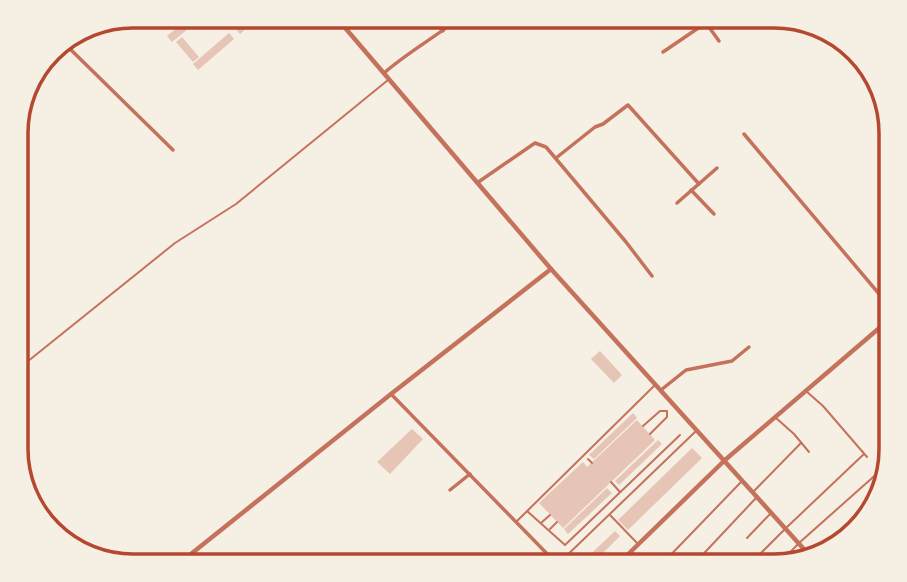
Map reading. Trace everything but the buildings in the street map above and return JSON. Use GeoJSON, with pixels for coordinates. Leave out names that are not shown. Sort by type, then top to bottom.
{"type":"FeatureCollection","features":[{"type":"Feature","properties":{"kind":"street"},"geometry":{"type":"LineString","coordinates":[[345,28],[551,269],[804,549]]}},
{"type":"Feature","properties":{"kind":"street"},"geometry":{"type":"LineString","coordinates":[[384,73],[397,61],[447,28]]}},
{"type":"Feature","properties":{"kind":"street"},"geometry":{"type":"LineString","coordinates":[[663,52],[699,28]]}},
{"type":"Feature","properties":{"kind":"street"},"geometry":{"type":"LineString","coordinates":[[710,28],[719,41]]}},
{"type":"Feature","properties":{"kind":"street"},"geometry":{"type":"LineString","coordinates":[[71,49],[173,150]]}},
{"type":"Feature","properties":{"kind":"street"},"geometry":{"type":"LineString","coordinates":[[556,158],[628,105],[699,184]]}},
{"type":"Feature","properties":{"kind":"street"},"geometry":{"type":"LineString","coordinates":[[744,134],[879,294]]}},
{"type":"Feature","properties":{"kind":"street"},"geometry":{"type":"LineString","coordinates":[[477,183],[535,143],[546,147],[652,276]]}},
{"type":"Feature","properties":{"kind":"street"},"geometry":{"type":"LineString","coordinates":[[677,203],[717,168]]}},
{"type":"Feature","properties":{"kind":"street"},"geometry":{"type":"LineString","coordinates":[[691,190],[713,214]]}},
{"type":"Feature","properties":{"kind":"street"},"geometry":{"type":"LineString","coordinates":[[191,554],[551,269]]}},
{"type":"Feature","properties":{"kind":"street"},"geometry":{"type":"LineString","coordinates":[[633,554],[631,552],[725,460],[879,328]]}},
{"type":"Feature","properties":{"kind":"street"},"geometry":{"type":"LineString","coordinates":[[661,390],[686,369],[732,361],[749,347]]}},
{"type":"Feature","properties":{"kind":"street"},"geometry":{"type":"LineString","coordinates":[[391,394],[548,554]]}},
{"type":"Feature","properties":{"kind":"street"},"geometry":{"type":"LineString","coordinates":[[450,490],[470,474]]}},
{"type":"Feature","properties":{"kind":"lane"},"geometry":{"type":"LineString","coordinates":[[28,361],[176,243],[236,204],[389,79]]}},
{"type":"Feature","properties":{"kind":"lane"},"geometry":{"type":"LineString","coordinates":[[516,522],[655,384]]}},
{"type":"Feature","properties":{"kind":"lane"},"geometry":{"type":"LineString","coordinates":[[760,554],[865,456],[823,406],[806,391]]}},
{"type":"Feature","properties":{"kind":"lane"},"geometry":{"type":"LineString","coordinates":[[643,426],[660,411],[667,411],[667,417],[650,433]]}},
{"type":"Feature","properties":{"kind":"lane"},"geometry":{"type":"LineString","coordinates":[[775,418],[794,434],[809,453]]}},
{"type":"Feature","properties":{"kind":"lane"},"geometry":{"type":"LineString","coordinates":[[570,554],[697,430]]}},
{"type":"Feature","properties":{"kind":"lane"},"geometry":{"type":"LineString","coordinates":[[527,511],[565,545],[680,435]]}},
{"type":"Feature","properties":{"kind":"lane"},"geometry":{"type":"LineString","coordinates":[[702,554],[801,443]]}},
{"type":"Feature","properties":{"kind":"lane"},"geometry":{"type":"LineString","coordinates":[[589,459],[592,463]]}},
{"type":"Feature","properties":{"kind":"lane"},"geometry":{"type":"LineString","coordinates":[[790,553],[875,475]]}},
{"type":"Feature","properties":{"kind":"lane"},"geometry":{"type":"LineString","coordinates":[[672,554],[743,480]]}},
{"type":"Feature","properties":{"kind":"lane"},"geometry":{"type":"LineString","coordinates":[[611,482],[620,492]]}},
{"type":"Feature","properties":{"kind":"lane"},"geometry":{"type":"LineString","coordinates":[[747,538],[772,513]]}},
{"type":"Feature","properties":{"kind":"lane"},"geometry":{"type":"LineString","coordinates":[[610,514],[639,545]]}},
{"type":"Feature","properties":{"kind":"lane"},"geometry":{"type":"LineString","coordinates":[[541,523],[550,515]]}},
{"type":"Feature","properties":{"kind":"lane"},"geometry":{"type":"LineString","coordinates":[[549,530],[557,522]]}}]}
